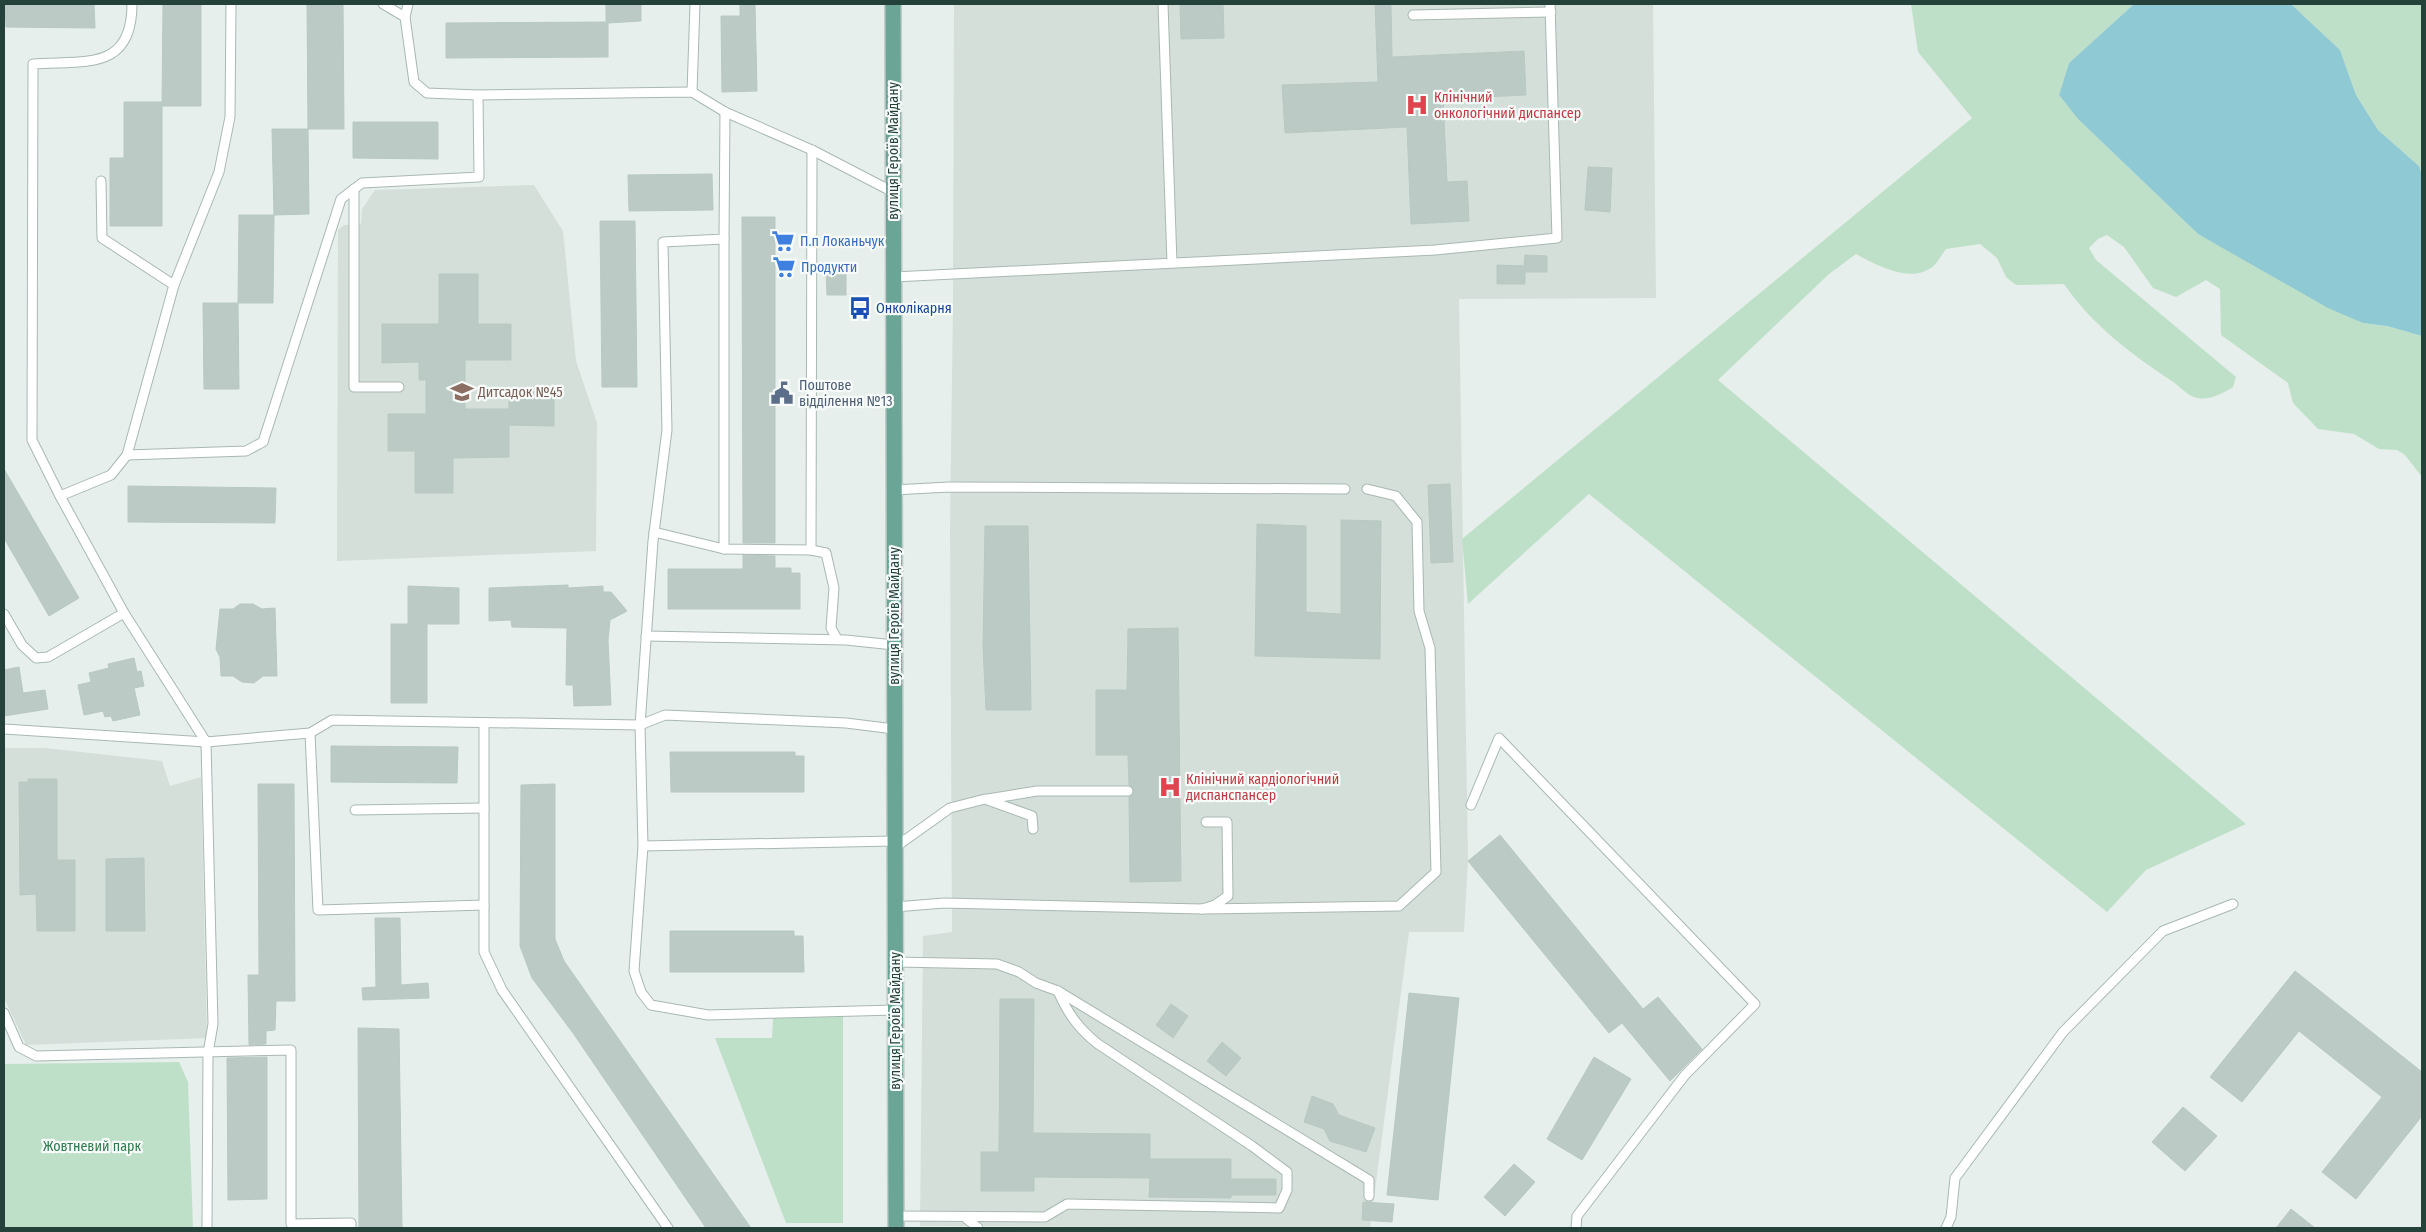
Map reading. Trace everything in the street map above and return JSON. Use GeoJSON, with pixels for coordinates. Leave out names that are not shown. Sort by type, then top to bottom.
{"type":"FeatureCollection","features":[{"type":"Feature","properties":{"kind":"main road","name":"вулиця Героїв Майдану"},"geometry":{"type":"LineString","coordinates":[[893,4],[896,1222]]}},
{"type":"Feature","properties":{"kind":"lane"},"geometry":{"type":"LineString","coordinates":[[132,4],[132,25],[119,50],[103,59],[33,64],[32,440],[60,496],[124,613],[206,742],[213,1024],[208,1053],[207,1228]]}},
{"type":"Feature","properties":{"kind":"lane"},"geometry":{"type":"LineString","coordinates":[[60,496],[111,474],[127,455],[174,285],[219,172],[230,117],[231,4]]}},
{"type":"Feature","properties":{"kind":"lane"},"geometry":{"type":"LineString","coordinates":[[382,4],[405,17]]}},
{"type":"Feature","properties":{"kind":"lane"},"geometry":{"type":"LineString","coordinates":[[408,4],[405,17],[414,82],[427,93],[478,95],[692,92],[725,112],[812,150],[893,192]]}},
{"type":"Feature","properties":{"kind":"lane"},"geometry":{"type":"LineString","coordinates":[[692,92],[694,4]]}},
{"type":"Feature","properties":{"kind":"lane"},"geometry":{"type":"LineString","coordinates":[[1163,4],[1172,263]]}},
{"type":"Feature","properties":{"kind":"lane"},"geometry":{"type":"LineString","coordinates":[[894,277],[1435,250],[1557,238],[1551,8],[1413,15]]}},
{"type":"Feature","properties":{"kind":"lane"},"geometry":{"type":"LineString","coordinates":[[127,455],[246,452],[263,442],[341,199],[362,183],[479,177],[478,95]]}},
{"type":"Feature","properties":{"kind":"lane"},"geometry":{"type":"LineString","coordinates":[[724,549],[725,112]]}},
{"type":"Feature","properties":{"kind":"lane"},"geometry":{"type":"LineString","coordinates":[[811,550],[812,150]]}},
{"type":"Feature","properties":{"kind":"lane"},"geometry":{"type":"LineString","coordinates":[[102,181],[102,238],[174,285]]}},
{"type":"Feature","properties":{"kind":"lane"},"geometry":{"type":"LineString","coordinates":[[354,189],[354,387],[399,387]]}},
{"type":"Feature","properties":{"kind":"lane"},"geometry":{"type":"LineString","coordinates":[[724,239],[663,242],[667,430],[654,532],[640,726],[643,846],[634,971],[641,992],[651,1005],[708,1015],[895,1010]]}},
{"type":"Feature","properties":{"kind":"lane"},"geometry":{"type":"LineString","coordinates":[[893,490],[949,487],[1345,488]]}},
{"type":"Feature","properties":{"kind":"lane"},"geometry":{"type":"LineString","coordinates":[[895,906],[944,903],[1202,909],[1398,906],[1436,872],[1430,648],[1419,611],[1417,522],[1396,496],[1367,489]]}},
{"type":"Feature","properties":{"kind":"lane"},"geometry":{"type":"LineString","coordinates":[[654,532],[724,549],[811,550],[826,553],[834,588],[832,628],[837,639]]}},
{"type":"Feature","properties":{"kind":"lane"},"geometry":{"type":"LineString","coordinates":[[4,614],[22,645],[36,658],[48,658],[124,613]]}},
{"type":"Feature","properties":{"kind":"lane"},"geometry":{"type":"LineString","coordinates":[[646,636],[837,639],[894,645]]}},
{"type":"Feature","properties":{"kind":"lane"},"geometry":{"type":"LineString","coordinates":[[4,729],[206,742],[310,733],[332,720],[640,726],[665,715],[846,722],[894,728]]}},
{"type":"Feature","properties":{"kind":"lane"},"geometry":{"type":"LineString","coordinates":[[484,723],[484,952],[502,990],[668,1228]]}},
{"type":"Feature","properties":{"kind":"lane"},"geometry":{"type":"LineString","coordinates":[[310,733],[318,910],[484,906]]}},
{"type":"Feature","properties":{"kind":"lane"},"geometry":{"type":"LineString","coordinates":[[1471,805],[1499,738],[1755,1004],[1685,1075],[1577,1216],[1576,1228]]}},
{"type":"Feature","properties":{"kind":"lane"},"geometry":{"type":"LineString","coordinates":[[643,846],[894,845],[950,808],[985,799],[1037,790],[1128,791]]}},
{"type":"Feature","properties":{"kind":"lane"},"geometry":{"type":"LineString","coordinates":[[985,799],[1032,816],[1033,829]]}},
{"type":"Feature","properties":{"kind":"lane"},"geometry":{"type":"LineString","coordinates":[[355,810],[484,808]]}},
{"type":"Feature","properties":{"kind":"lane"},"geometry":{"type":"LineString","coordinates":[[1202,909],[1215,905],[1228,896],[1227,822],[1206,822]]}},
{"type":"Feature","properties":{"kind":"lane"},"geometry":{"type":"LineString","coordinates":[[1946,1228],[1951,1217],[1955,1178],[2063,1032],[2163,931],[2233,904]]}},
{"type":"Feature","properties":{"kind":"lane"},"geometry":{"type":"LineString","coordinates":[[895,962],[996,964],[1019,972],[1036,983],[1058,991],[1369,1180],[1369,1196]]}},
{"type":"Feature","properties":{"kind":"lane"},"geometry":{"type":"LineString","coordinates":[[896,1222],[966,1218],[1045,1217],[1067,1204],[1279,1208],[1287,1190],[1287,1172],[1252,1146],[1098,1044],[1082,1031],[1067,1012],[1058,991]]}},
{"type":"Feature","properties":{"kind":"lane"},"geometry":{"type":"LineString","coordinates":[[4,1013],[19,1047],[36,1056],[291,1050],[291,1224],[351,1223],[351,1228]]}},
{"type":"Feature","properties":{"kind":"lane"},"geometry":{"type":"LineString","coordinates":[[966,1218],[978,1228]]}},
{"type":"Feature","properties":{"kind":"shaded area"},"geometry":{"type":"Polygon","coordinates":[[[954,4],[1653,4],[1656,298],[1459,299],[1468,861],[1464,932],[1409,932],[1370,1228],[920,1226],[923,936],[952,932],[950,530],[954,4]]]}},
{"type":"Feature","properties":{"kind":"shaded area","name":"Дитсадок №45"},"geometry":{"type":"Polygon","coordinates":[[[534,185],[563,231],[576,361],[597,423],[596,551],[337,561],[338,230],[344,225],[361,224],[362,209],[375,190],[534,185]]]}},
{"type":"Feature","properties":{"kind":"shaded area"},"geometry":{"type":"Polygon","coordinates":[[[4,748],[45,748],[162,761],[170,786],[201,777],[207,1038],[26,1045],[4,998],[4,748]]]}},
{"type":"Feature","properties":{"kind":"green space"},"geometry":{"type":"Polygon","coordinates":[[[1911,4],[2134,4],[2069,63],[2059,95],[2078,119],[2198,234],[2363,323],[2387,326],[2422,336],[2422,477],[2405,455],[2397,450],[2379,449],[2354,434],[2318,429],[2293,403],[2288,383],[2221,335],[2220,289],[2206,280],[2176,297],[2153,288],[2124,247],[2107,235],[2098,239],[2089,248],[2096,260],[2236,377],[2233,387],[2209,398],[2204,399],[2191,396],[2113,338],[2087,313],[2064,284],[2016,285],[2006,277],[1997,258],[1980,244],[1946,249],[1931,268],[1913,274],[1893,271],[1856,254],[1829,274],[1718,380],[2246,824],[2146,870],[2107,912],[1589,494],[1468,604],[1462,539],[1972,118],[1918,52],[1911,4]]]}},
{"type":"Feature","properties":{"kind":"green space"},"geometry":{"type":"Polygon","coordinates":[[[2291,4],[2422,4],[2422,175],[2419,166],[2378,130],[2356,95],[2340,50],[2291,4]]]}},
{"type":"Feature","properties":{"kind":"green space"},"geometry":{"type":"Polygon","coordinates":[[[843,1016],[843,1223],[786,1223],[715,1038],[772,1038],[773,1018],[843,1016]]]}},
{"type":"Feature","properties":{"kind":"green space","name":"Жовтневий парк"},"geometry":{"type":"Polygon","coordinates":[[[179,1062],[188,1082],[193,1228],[4,1228],[4,1064],[179,1062]]]}},
{"type":"Feature","properties":{"kind":"water"},"geometry":{"type":"Polygon","coordinates":[[[2134,4],[2291,4],[2340,50],[2356,95],[2378,130],[2419,166],[2422,175],[2422,336],[2387,326],[2363,323],[2328,308],[2198,234],[2078,119],[2059,95],[2069,63],[2134,4]]]}},
{"type":"Feature","properties":{"kind":"building"},"geometry":{"type":"Polygon","coordinates":[[[5,4],[94,4],[95,28],[6,27],[5,4]]]}},
{"type":"Feature","properties":{"kind":"building"},"geometry":{"type":"Polygon","coordinates":[[[163,4],[201,4],[201,106],[162,106],[163,4]]]}},
{"type":"Feature","properties":{"kind":"building"},"geometry":{"type":"Polygon","coordinates":[[[307,4],[343,4],[344,129],[308,129],[307,4]]]}},
{"type":"Feature","properties":{"kind":"building"},"geometry":{"type":"Polygon","coordinates":[[[606,4],[641,4],[641,21],[608,23],[608,57],[446,58],[446,23],[606,22],[606,4]]]}},
{"type":"Feature","properties":{"kind":"building"},"geometry":{"type":"Polygon","coordinates":[[[740,4],[755,4],[757,91],[722,92],[721,16],[740,16],[740,4]]]}},
{"type":"Feature","properties":{"kind":"building"},"geometry":{"type":"Polygon","coordinates":[[[1180,4],[1223,4],[1224,38],[1181,39],[1180,4]]]}},
{"type":"Feature","properties":{"kind":"building"},"geometry":{"type":"Polygon","coordinates":[[[1375,4],[1391,4],[1392,57],[1524,51],[1526,95],[1443,99],[1447,182],[1467,181],[1469,221],[1411,224],[1407,127],[1285,133],[1282,85],[1378,82],[1375,4]]]}},
{"type":"Feature","properties":{"kind":"building"},"geometry":{"type":"Polygon","coordinates":[[[124,102],[162,102],[162,226],[110,226],[110,158],[124,158],[124,102]]]}},
{"type":"Feature","properties":{"kind":"building"},"geometry":{"type":"Polygon","coordinates":[[[353,122],[438,122],[438,159],[353,158],[353,122]]]}},
{"type":"Feature","properties":{"kind":"building"},"geometry":{"type":"Polygon","coordinates":[[[272,129],[308,129],[309,214],[274,215],[272,129]]]}},
{"type":"Feature","properties":{"kind":"building"},"geometry":{"type":"Polygon","coordinates":[[[1588,167],[1612,168],[1610,212],[1585,210],[1588,167]]]}},
{"type":"Feature","properties":{"kind":"building"},"geometry":{"type":"Polygon","coordinates":[[[712,174],[713,210],[629,211],[628,175],[712,174]]]}},
{"type":"Feature","properties":{"kind":"building"},"geometry":{"type":"Polygon","coordinates":[[[239,215],[274,215],[273,303],[238,303],[239,215]]]}},
{"type":"Feature","properties":{"kind":"building"},"geometry":{"type":"Polygon","coordinates":[[[742,217],[775,217],[775,543],[743,543],[742,217]]]}},
{"type":"Feature","properties":{"kind":"building"},"geometry":{"type":"Polygon","coordinates":[[[600,221],[635,221],[637,387],[602,387],[600,221]]]}},
{"type":"Feature","properties":{"kind":"building"},"geometry":{"type":"Polygon","coordinates":[[[1525,255],[1547,256],[1547,272],[1525,272],[1525,284],[1497,284],[1497,265],[1524,266],[1525,255]]]}},
{"type":"Feature","properties":{"kind":"building"},"geometry":{"type":"Polygon","coordinates":[[[826,271],[846,271],[846,295],[827,295],[826,271]]]}},
{"type":"Feature","properties":{"kind":"building"},"geometry":{"type":"Polygon","coordinates":[[[439,274],[478,274],[478,324],[511,324],[511,360],[465,360],[465,409],[509,409],[509,400],[518,400],[518,388],[554,388],[554,426],[509,425],[509,457],[453,458],[453,493],[415,493],[415,451],[388,451],[388,414],[426,414],[426,380],[419,380],[419,362],[382,363],[382,324],[439,324],[439,274]]]}},
{"type":"Feature","properties":{"kind":"building"},"geometry":{"type":"Polygon","coordinates":[[[203,303],[238,303],[239,389],[204,389],[203,303]]]}},
{"type":"Feature","properties":{"kind":"building"},"geometry":{"type":"Polygon","coordinates":[[[4,469],[79,598],[49,616],[4,538],[4,469]]]}},
{"type":"Feature","properties":{"kind":"building"},"geometry":{"type":"Polygon","coordinates":[[[1450,484],[1453,562],[1431,563],[1428,485],[1450,484]]]}},
{"type":"Feature","properties":{"kind":"building"},"geometry":{"type":"Polygon","coordinates":[[[128,486],[276,488],[275,523],[128,522],[128,486]]]}},
{"type":"Feature","properties":{"kind":"building"},"geometry":{"type":"Polygon","coordinates":[[[1341,520],[1381,521],[1380,659],[1255,656],[1257,524],[1306,526],[1306,612],[1341,614],[1341,520]]]}},
{"type":"Feature","properties":{"kind":"building"},"geometry":{"type":"Polygon","coordinates":[[[985,526],[1028,526],[1031,710],[986,710],[983,646],[985,526]]]}},
{"type":"Feature","properties":{"kind":"building"},"geometry":{"type":"Polygon","coordinates":[[[743,555],[775,556],[775,568],[791,568],[791,573],[800,573],[800,609],[668,609],[668,569],[743,569],[743,555]]]}},
{"type":"Feature","properties":{"kind":"building"},"geometry":{"type":"Polygon","coordinates":[[[568,585],[568,588],[603,586],[603,592],[611,592],[627,611],[610,620],[608,640],[611,705],[574,706],[573,685],[566,685],[567,628],[512,627],[511,620],[489,621],[489,588],[568,585]]]}},
{"type":"Feature","properties":{"kind":"building"},"geometry":{"type":"Polygon","coordinates":[[[408,586],[459,588],[459,624],[427,624],[427,703],[391,703],[391,624],[408,624],[408,586]]]}},
{"type":"Feature","properties":{"kind":"building"},"geometry":{"type":"Polygon","coordinates":[[[240,604],[253,604],[262,609],[275,608],[277,676],[263,676],[254,683],[242,682],[233,676],[221,676],[220,657],[216,649],[220,609],[233,609],[240,604]]]}},
{"type":"Feature","properties":{"kind":"building"},"geometry":{"type":"Polygon","coordinates":[[[1178,628],[1181,881],[1130,882],[1129,797],[1133,795],[1134,791],[1129,785],[1128,755],[1096,755],[1096,690],[1127,690],[1128,629],[1178,628]]]}},
{"type":"Feature","properties":{"kind":"building"},"geometry":{"type":"Polygon","coordinates":[[[134,658],[137,672],[141,671],[144,686],[134,688],[140,715],[113,721],[111,716],[105,717],[103,711],[84,715],[78,685],[91,682],[89,673],[109,668],[108,664],[134,658]]]}},
{"type":"Feature","properties":{"kind":"building"},"geometry":{"type":"Polygon","coordinates":[[[19,667],[23,693],[45,690],[48,709],[4,716],[4,670],[19,667]]]}},
{"type":"Feature","properties":{"kind":"building"},"geometry":{"type":"Polygon","coordinates":[[[331,746],[458,747],[457,783],[331,782],[331,746]]]}},
{"type":"Feature","properties":{"kind":"building"},"geometry":{"type":"Polygon","coordinates":[[[670,752],[795,752],[795,756],[804,756],[804,792],[671,792],[670,752]]]}},
{"type":"Feature","properties":{"kind":"building"},"geometry":{"type":"Polygon","coordinates":[[[28,779],[57,779],[57,860],[75,860],[75,931],[37,931],[36,894],[20,895],[19,782],[28,782],[28,779]]]}},
{"type":"Feature","properties":{"kind":"building"},"geometry":{"type":"Polygon","coordinates":[[[258,784],[294,784],[295,1001],[276,1001],[275,1030],[266,1031],[266,1044],[249,1045],[248,975],[259,975],[258,784]]]}},
{"type":"Feature","properties":{"kind":"building"},"geometry":{"type":"Polygon","coordinates":[[[555,784],[555,939],[564,961],[751,1228],[706,1228],[573,1033],[532,978],[520,946],[521,785],[555,784]]]}},
{"type":"Feature","properties":{"kind":"building"},"geometry":{"type":"Polygon","coordinates":[[[1500,835],[1643,1009],[1658,997],[1702,1049],[1670,1081],[1622,1023],[1609,1033],[1468,861],[1500,835]]]}},
{"type":"Feature","properties":{"kind":"building"},"geometry":{"type":"Polygon","coordinates":[[[144,858],[145,931],[106,931],[106,859],[144,858]]]}},
{"type":"Feature","properties":{"kind":"building"},"geometry":{"type":"Polygon","coordinates":[[[375,918],[400,918],[401,985],[428,983],[429,998],[363,1000],[362,988],[376,987],[375,918]]]}},
{"type":"Feature","properties":{"kind":"building"},"geometry":{"type":"Polygon","coordinates":[[[670,931],[794,931],[794,936],[803,936],[804,972],[670,972],[670,931]]]}},
{"type":"Feature","properties":{"kind":"building"},"geometry":{"type":"Polygon","coordinates":[[[2295,971],[2422,1072],[2422,1116],[2356,1199],[2322,1172],[2382,1097],[2299,1031],[2242,1102],[2210,1077],[2295,971]]]}},
{"type":"Feature","properties":{"kind":"building"},"geometry":{"type":"Polygon","coordinates":[[[1409,993],[1459,998],[1438,1200],[1387,1195],[1409,993]]]}},
{"type":"Feature","properties":{"kind":"building"},"geometry":{"type":"Polygon","coordinates":[[[1000,999],[1034,999],[1033,1133],[1150,1134],[1150,1159],[1231,1159],[1231,1179],[1276,1179],[1276,1195],[1231,1195],[1231,1198],[1149,1197],[1150,1178],[1034,1177],[1034,1191],[981,1191],[981,1152],[999,1152],[1000,999]]]}},
{"type":"Feature","properties":{"kind":"building"},"geometry":{"type":"Polygon","coordinates":[[[1171,1004],[1188,1016],[1173,1038],[1156,1025],[1171,1004]]]}},
{"type":"Feature","properties":{"kind":"building"},"geometry":{"type":"Polygon","coordinates":[[[358,1028],[399,1029],[402,1228],[359,1228],[358,1028]]]}},
{"type":"Feature","properties":{"kind":"building"},"geometry":{"type":"Polygon","coordinates":[[[1222,1042],[1241,1058],[1226,1076],[1207,1061],[1222,1042]]]}},
{"type":"Feature","properties":{"kind":"building"},"geometry":{"type":"Polygon","coordinates":[[[267,1057],[267,1199],[228,1200],[227,1058],[267,1057]]]}},
{"type":"Feature","properties":{"kind":"building"},"geometry":{"type":"Polygon","coordinates":[[[1594,1057],[1631,1079],[1582,1160],[1547,1139],[1594,1057]]]}},
{"type":"Feature","properties":{"kind":"building"},"geometry":{"type":"Polygon","coordinates":[[[1312,1096],[1333,1104],[1339,1115],[1375,1128],[1366,1152],[1330,1141],[1324,1129],[1304,1122],[1312,1096]]]}},
{"type":"Feature","properties":{"kind":"building"},"geometry":{"type":"Polygon","coordinates":[[[2183,1107],[2217,1136],[2185,1171],[2152,1142],[2183,1107]]]}},
{"type":"Feature","properties":{"kind":"building"},"geometry":{"type":"Polygon","coordinates":[[[1514,1164],[1535,1182],[1505,1216],[1484,1197],[1514,1164]]]}},
{"type":"Feature","properties":{"kind":"building"},"geometry":{"type":"Polygon","coordinates":[[[1363,1202],[1394,1204],[1392,1222],[1362,1220],[1363,1202]]]}},
{"type":"Feature","properties":{"kind":"building"},"geometry":{"type":"Polygon","coordinates":[[[2291,1209],[2315,1228],[2276,1228],[2291,1209]]]}},
{"type":"Feature","properties":{"kind":"place","name":"Клінічний онкологічний диспансер"},"geometry":{"type":"Point","coordinates":[1417,105]}},
{"type":"Feature","properties":{"kind":"place","name":"П.п Локаньчук"},"geometry":{"type":"Point","coordinates":[783,241]}},
{"type":"Feature","properties":{"kind":"place","name":"Продукти"},"geometry":{"type":"Point","coordinates":[784,267]}},
{"type":"Feature","properties":{"kind":"place","name":"Онколікарня"},"geometry":{"type":"Point","coordinates":[860,308]}},
{"type":"Feature","properties":{"kind":"place","name":"Дитсадок №45"},"geometry":{"type":"Point","coordinates":[462,392]}},
{"type":"Feature","properties":{"kind":"place","name":"Поштове відділення №13"},"geometry":{"type":"Point","coordinates":[782,393]}},
{"type":"Feature","properties":{"kind":"place","name":"Клінічний кардіологічний диспанспансер"},"geometry":{"type":"Point","coordinates":[1170,787]}}]}
